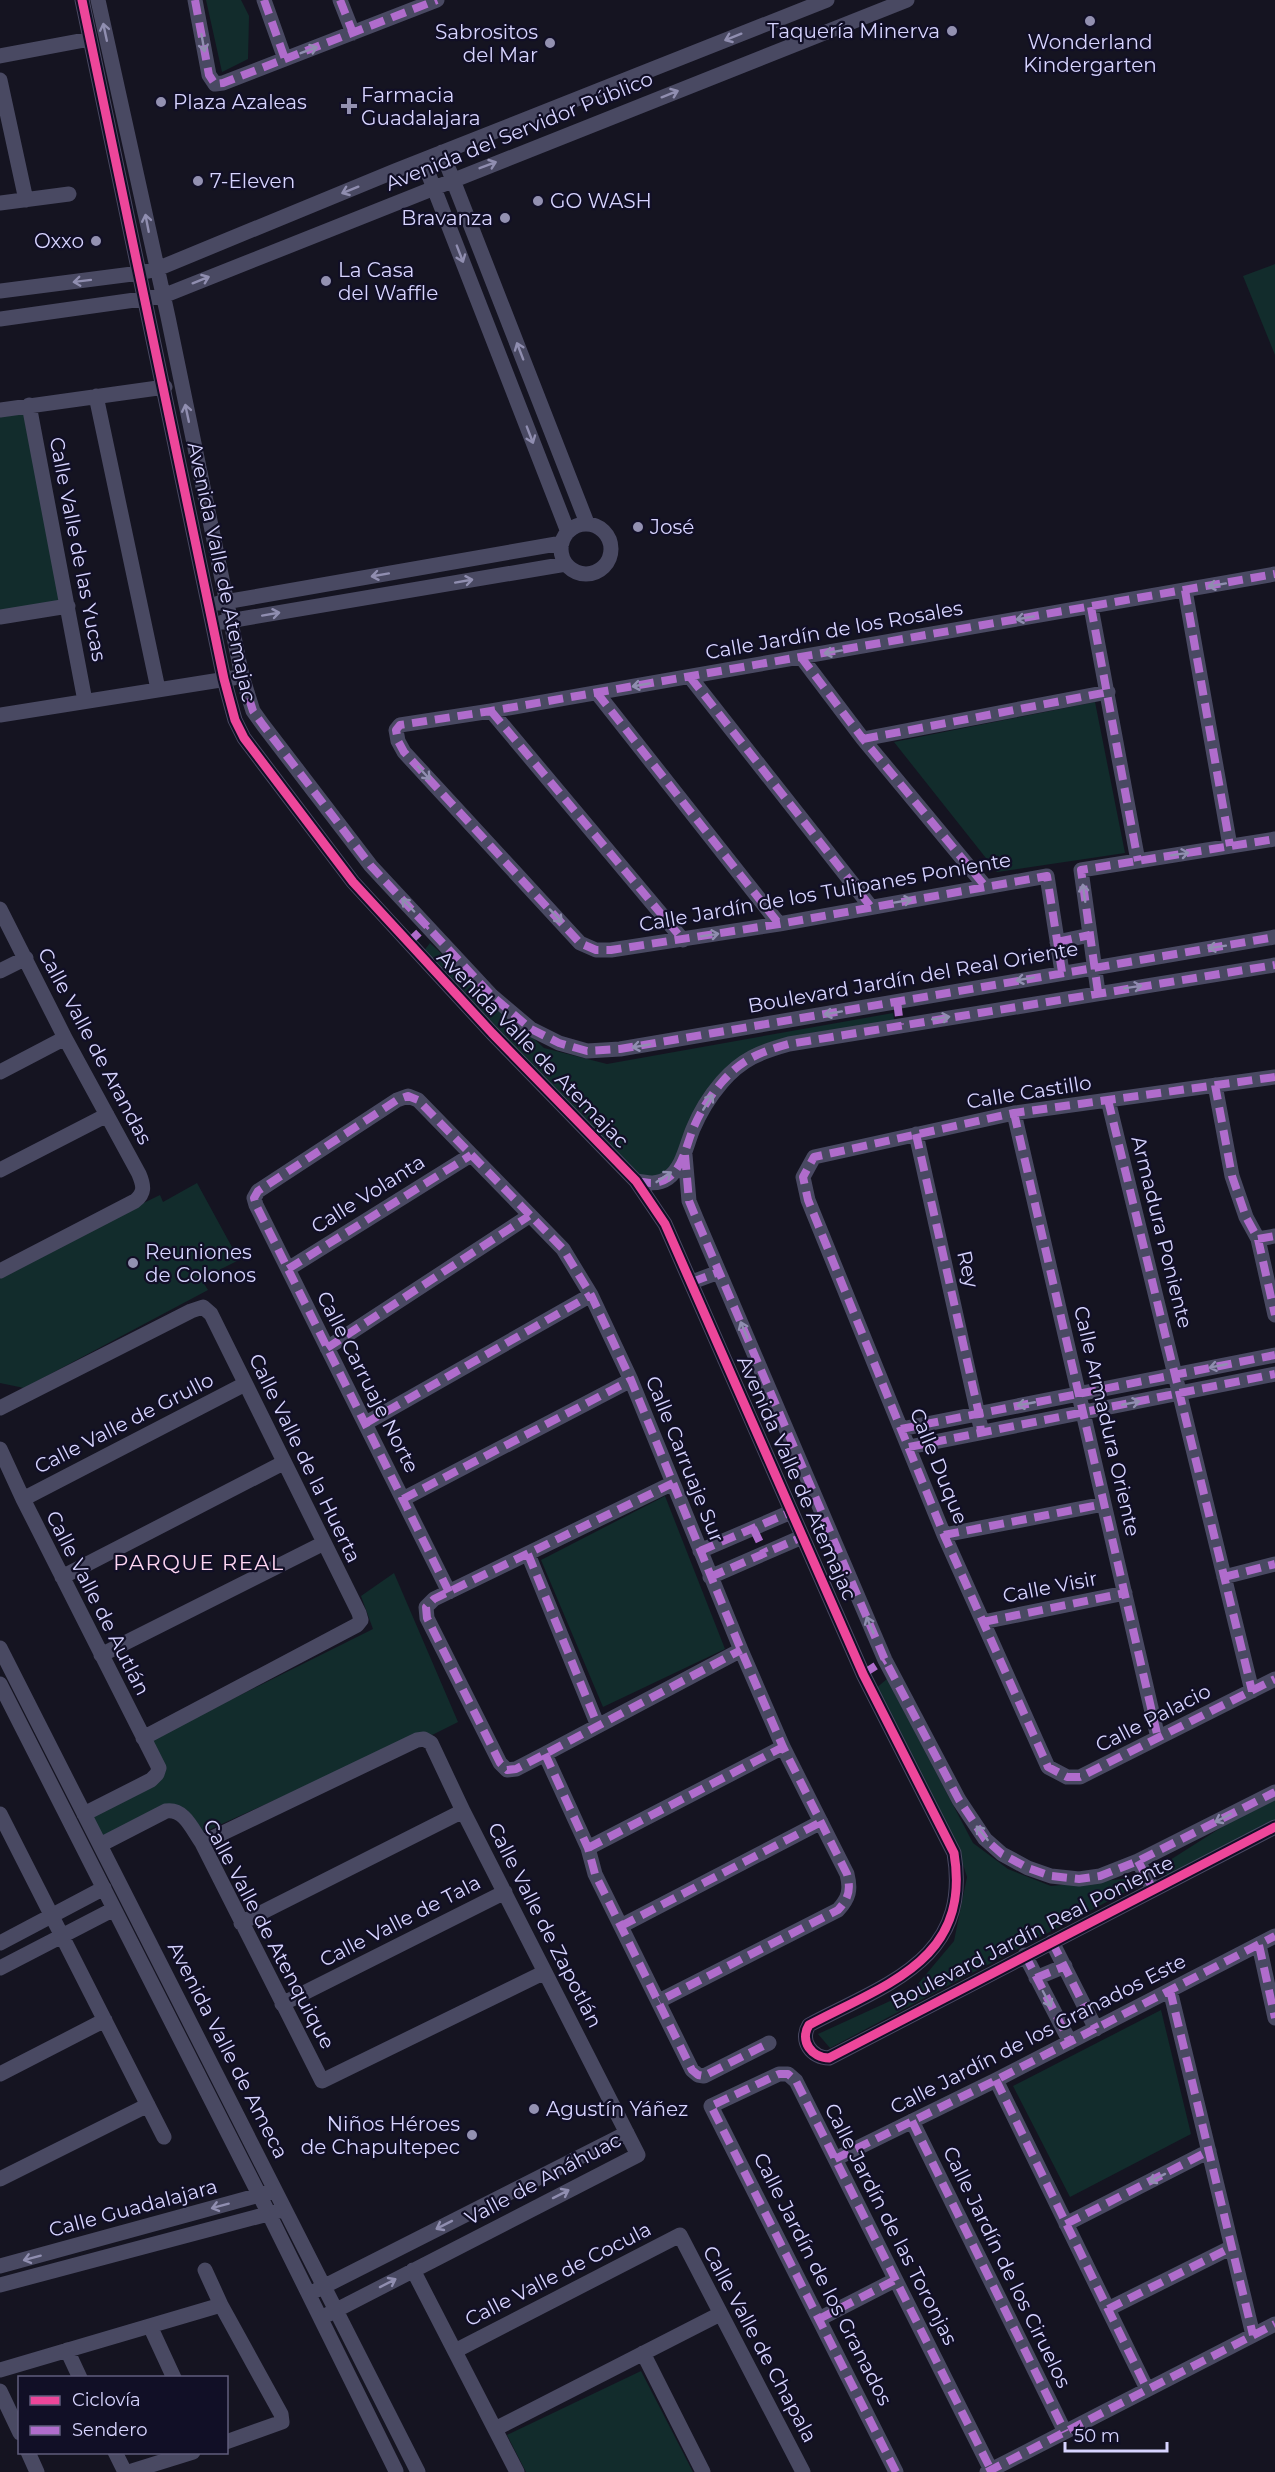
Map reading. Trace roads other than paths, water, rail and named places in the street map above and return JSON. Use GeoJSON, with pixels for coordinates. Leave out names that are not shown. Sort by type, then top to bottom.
{"type":"FeatureCollection","features":[{"type":"Feature","properties":{"kind":"street","name":"Avenida Valle de Atemajac"},"geometry":{"type":"LineString","coordinates":[[82,0],[165,387],[224,679],[235,720],[244,738],[266,769],[353,882],[492,1033],[636,1182],[665,1224],[863,1674],[954,1853],[958,1876],[954,1901],[942,1939],[910,1972],[809,2025],[806,2030],[808,2046]]}},
{"type":"Feature","properties":{"kind":"street","name":"Avenida Valle de Atemajac"},"geometry":{"type":"LineString","coordinates":[[98,0],[163,296],[242,676],[254,711],[371,866],[492,996],[531,1029],[559,1043]]}},
{"type":"Feature","properties":{"kind":"street"},"geometry":{"type":"LineString","coordinates":[[195,0],[208,75],[214,84],[222,83],[353,33],[428,2]]}},
{"type":"Feature","properties":{"kind":"street"},"geometry":{"type":"LineString","coordinates":[[264,0],[285,59]]}},
{"type":"Feature","properties":{"kind":"street"},"geometry":{"type":"LineString","coordinates":[[340,0],[353,33]]}},
{"type":"Feature","properties":{"kind":"street","name":"Avenida del Servidor Público"},"geometry":{"type":"LineString","coordinates":[[0,291],[157,269],[442,152],[827,0]]}},
{"type":"Feature","properties":{"kind":"street","name":"Avenida del Servidor Público"},"geometry":{"type":"LineString","coordinates":[[0,319],[163,296],[902,1]]}},
{"type":"Feature","properties":{"kind":"street"},"geometry":{"type":"LineString","coordinates":[[0,56],[90,39]]}},
{"type":"Feature","properties":{"kind":"street"},"geometry":{"type":"LineString","coordinates":[[0,80],[26,200]]}},
{"type":"Feature","properties":{"kind":"street"},"geometry":{"type":"LineString","coordinates":[[442,152],[586,523]]}},
{"type":"Feature","properties":{"kind":"street"},"geometry":{"type":"LineString","coordinates":[[423,160],[565,538]]}},
{"type":"Feature","properties":{"kind":"street"},"geometry":{"type":"LineString","coordinates":[[0,203],[69,194]]}},
{"type":"Feature","properties":{"kind":"street"},"geometry":{"type":"LineString","coordinates":[[0,410],[165,387]]}},
{"type":"Feature","properties":{"kind":"street"},"geometry":{"type":"LineString","coordinates":[[96,396],[158,689]]}},
{"type":"Feature","properties":{"kind":"street","name":"Calle Valle de las Yucas"},"geometry":{"type":"LineString","coordinates":[[29,405],[85,701]]}},
{"type":"Feature","properties":{"kind":"street"},"geometry":{"type":"LineString","coordinates":[[586,523],[598,526],[606,533],[611,543],[611,555],[606,565],[597,572],[586,574],[575,571],[566,564],[561,550],[565,538],[576,525],[586,523]]}},
{"type":"Feature","properties":{"kind":"street"},"geometry":{"type":"LineString","coordinates":[[210,604],[565,538]]}},
{"type":"Feature","properties":{"kind":"street"},"geometry":{"type":"LineString","coordinates":[[214,624],[566,564]]}},
{"type":"Feature","properties":{"kind":"street","name":"Calle Jardín de los Rosales"},"geometry":{"type":"LineString","coordinates":[[400,725],[597,693],[1185,590],[1274,578]]}},
{"type":"Feature","properties":{"kind":"street"},"geometry":{"type":"LineString","coordinates":[[1185,590],[1230,846]]}},
{"type":"Feature","properties":{"kind":"street"},"geometry":{"type":"LineString","coordinates":[[0,616],[68,606]]}},
{"type":"Feature","properties":{"kind":"street"},"geometry":{"type":"LineString","coordinates":[[1091,607],[1138,861]]}},
{"type":"Feature","properties":{"kind":"street"},"geometry":{"type":"LineString","coordinates":[[801,657],[863,739],[985,886]]}},
{"type":"Feature","properties":{"kind":"street"},"geometry":{"type":"LineString","coordinates":[[0,715],[242,676]]}},
{"type":"Feature","properties":{"kind":"street"},"geometry":{"type":"LineString","coordinates":[[690,677],[871,907]]}},
{"type":"Feature","properties":{"kind":"street"},"geometry":{"type":"LineString","coordinates":[[863,739],[1108,692]]}},
{"type":"Feature","properties":{"kind":"street"},"geometry":{"type":"LineString","coordinates":[[597,693],[779,924]]}},
{"type":"Feature","properties":{"kind":"street"},"geometry":{"type":"LineString","coordinates":[[491,711],[683,940]]}},
{"type":"Feature","properties":{"kind":"street","name":"Calle Jardín de los Tulipanes Poniente"},"geometry":{"type":"LineString","coordinates":[[400,725],[396,730],[398,741],[404,752],[580,943],[596,950],[683,940],[1047,876],[1057,942]]}},
{"type":"Feature","properties":{"kind":"street"},"geometry":{"type":"LineString","coordinates":[[266,769],[285,755]]}},
{"type":"Feature","properties":{"kind":"street"},"geometry":{"type":"LineString","coordinates":[[1098,992],[1081,870],[1275,839]]}},
{"type":"Feature","properties":{"kind":"street","name":"Calle Valle de Arandas"},"geometry":{"type":"LineString","coordinates":[[0,909],[65,1038],[140,1174],[144,1186],[142,1196],[135,1202],[0,1271]]}},
{"type":"Feature","properties":{"kind":"street"},"geometry":{"type":"LineString","coordinates":[[408,943],[427,925]]}},
{"type":"Feature","properties":{"kind":"street"},"geometry":{"type":"LineString","coordinates":[[1062,972],[1057,942],[1090,935]]}},
{"type":"Feature","properties":{"kind":"street","name":"Boulevard Jardín del Real Oriente"},"geometry":{"type":"LineString","coordinates":[[559,1043],[587,1051],[620,1049],[1275,937]]}},
{"type":"Feature","properties":{"kind":"street"},"geometry":{"type":"LineString","coordinates":[[0,971],[26,958]]}},
{"type":"Feature","properties":{"kind":"street"},"geometry":{"type":"LineString","coordinates":[[636,1182],[654,1184],[668,1178],[685,1155],[693,1130],[706,1103],[734,1069],[755,1054],[789,1044],[1098,992],[1274,968]]}},
{"type":"Feature","properties":{"kind":"street"},"geometry":{"type":"LineString","coordinates":[[897,1001],[900,1025]]}},
{"type":"Feature","properties":{"kind":"street"},"geometry":{"type":"LineString","coordinates":[[0,1072],[65,1038]]}},
{"type":"Feature","properties":{"kind":"street","name":"Calle Castillo"},"geometry":{"type":"LineString","coordinates":[[803,1177],[814,1157],[1014,1113],[1275,1077]]}},
{"type":"Feature","properties":{"kind":"street"},"geometry":{"type":"LineString","coordinates":[[1215,1085],[1232,1176],[1245,1217],[1258,1239],[1275,1315]]}},
{"type":"Feature","properties":{"kind":"street","name":"Calle Carruaje Sur"},"geometry":{"type":"LineString","coordinates":[[258,1191],[396,1100],[408,1096],[418,1100],[562,1249],[591,1295],[631,1380],[710,1577],[783,1747],[847,1874],[850,1886],[848,1900],[838,1910],[659,2001]]}},
{"type":"Feature","properties":{"kind":"street","name":"Armadura Poniente"},"geometry":{"type":"LineString","coordinates":[[1108,1100],[1251,1691]]}},
{"type":"Feature","properties":{"kind":"street","name":"Calle Armadura Oriente"},"geometry":{"type":"LineString","coordinates":[[1014,1113],[1158,1738]]}},
{"type":"Feature","properties":{"kind":"street"},"geometry":{"type":"LineString","coordinates":[[0,1170],[107,1115]]}},
{"type":"Feature","properties":{"kind":"street","name":"Rey"},"geometry":{"type":"LineString","coordinates":[[916,1134],[979,1414],[981,1432]]}},
{"type":"Feature","properties":{"kind":"street","name":"Calle Volanta"},"geometry":{"type":"LineString","coordinates":[[288,1269],[471,1155]]}},
{"type":"Feature","properties":{"kind":"street","name":"Avenida Valle de Atemajac"},"geometry":{"type":"LineString","coordinates":[[685,1155],[689,1201],[885,1660],[972,1821],[985,1839],[1002,1854],[1028,1868]]}},
{"type":"Feature","properties":{"kind":"street","name":"Calle Duque"},"geometry":{"type":"LineString","coordinates":[[803,1177],[808,1200],[944,1535],[1048,1767]]}},
{"type":"Feature","properties":{"kind":"street","name":"Calle Carruaje Norte"},"geometry":{"type":"LineString","coordinates":[[258,1191],[254,1198],[256,1205],[449,1592]]}},
{"type":"Feature","properties":{"kind":"street"},"geometry":{"type":"LineString","coordinates":[[327,1348],[529,1216]]}},
{"type":"Feature","properties":{"kind":"street"},"geometry":{"type":"LineString","coordinates":[[1258,1239],[1275,1236]]}},
{"type":"Feature","properties":{"kind":"street"},"geometry":{"type":"LineString","coordinates":[[692,1282],[719,1272]]}},
{"type":"Feature","properties":{"kind":"street"},"geometry":{"type":"LineString","coordinates":[[366,1423],[591,1295]]}},
{"type":"Feature","properties":{"kind":"street","name":"Calle Valle de la Huerta"},"geometry":{"type":"LineString","coordinates":[[0,1408],[203,1307],[211,1314],[361,1620],[357,1625],[143,1738]]}},
{"type":"Feature","properties":{"kind":"street"},"geometry":{"type":"LineString","coordinates":[[902,1429],[1275,1355]]}},
{"type":"Feature","properties":{"kind":"street"},"geometry":{"type":"LineString","coordinates":[[909,1447],[1275,1374]]}},
{"type":"Feature","properties":{"kind":"street"},"geometry":{"type":"LineString","coordinates":[[403,1499],[631,1380]]}},
{"type":"Feature","properties":{"kind":"street","name":"Calle Valle de Grullo"},"geometry":{"type":"LineString","coordinates":[[23,1499],[245,1384]]}},
{"type":"Feature","properties":{"kind":"street","name":"Calle Valle de Autlán"},"geometry":{"type":"LineString","coordinates":[[0,1449],[159,1768],[151,1780],[84,1814]]}},
{"type":"Feature","properties":{"kind":"street"},"geometry":{"type":"LineString","coordinates":[[62,1577],[284,1463]]}},
{"type":"Feature","properties":{"kind":"street"},"geometry":{"type":"LineString","coordinates":[[673,1483],[434,1599],[426,1607],[427,1618],[500,1763],[507,1770],[516,1769],[741,1650]]}},
{"type":"Feature","properties":{"kind":"street"},"geometry":{"type":"LineString","coordinates":[[944,1535],[1104,1504]]}},
{"type":"Feature","properties":{"kind":"street"},"geometry":{"type":"LineString","coordinates":[[700,1551],[791,1512]]}},
{"type":"Feature","properties":{"kind":"street"},"geometry":{"type":"LineString","coordinates":[[753,1528],[765,1553]]}},
{"type":"Feature","properties":{"kind":"street"},"geometry":{"type":"LineString","coordinates":[[710,1577],[802,1537]]}},
{"type":"Feature","properties":{"kind":"street"},"geometry":{"type":"LineString","coordinates":[[102,1655],[324,1543]]}},
{"type":"Feature","properties":{"kind":"street"},"geometry":{"type":"LineString","coordinates":[[528,1554],[598,1726]]}},
{"type":"Feature","properties":{"kind":"street"},"geometry":{"type":"LineString","coordinates":[[1224,1577],[1275,1564]]}},
{"type":"Feature","properties":{"kind":"street","name":"Calle Visir"},"geometry":{"type":"LineString","coordinates":[[982,1622],[1125,1593]]}},
{"type":"Feature","properties":{"kind":"street","name":"Avenida Valle de Ameca"},"geometry":{"type":"LineString","coordinates":[[0,1648],[416,2469]]}},
{"type":"Feature","properties":{"kind":"street"},"geometry":{"type":"LineString","coordinates":[[863,1674],[885,1660]]}},
{"type":"Feature","properties":{"kind":"street","name":"Calle Palacio"},"geometry":{"type":"LineString","coordinates":[[1048,1767],[1067,1777],[1080,1777],[1275,1679]]}},
{"type":"Feature","properties":{"kind":"street"},"geometry":{"type":"LineString","coordinates":[[0,1684],[260,2195],[395,2472],[416,2469]]}},
{"type":"Feature","properties":{"kind":"street","name":"Calle Valle de Zapotlán"},"geometry":{"type":"LineString","coordinates":[[202,1843],[424,1739],[431,1743],[463,1811],[627,2133]]}},
{"type":"Feature","properties":{"kind":"street"},"geometry":{"type":"LineString","coordinates":[[588,1848],[783,1747]]}},
{"type":"Feature","properties":{"kind":"street"},"geometry":{"type":"LineString","coordinates":[[545,1754],[588,1848],[595,1874],[692,2070],[704,2076],[769,2043]]}},
{"type":"Feature","properties":{"kind":"street","name":"Boulevard Jardín Real Poniente"},"geometry":{"type":"LineString","coordinates":[[1028,1868],[1051,1876],[1079,1879],[1100,1876],[1138,1861],[1275,1792]]}},
{"type":"Feature","properties":{"kind":"street","name":"Calle Valle de Atenquique"},"geometry":{"type":"LineString","coordinates":[[100,1845],[166,1811],[174,1809],[182,1814],[202,1843],[322,2081],[545,1972]]}},
{"type":"Feature","properties":{"kind":"street"},"geometry":{"type":"LineString","coordinates":[[241,1923],[463,1811]]}},
{"type":"Feature","properties":{"kind":"street"},"geometry":{"type":"LineString","coordinates":[[0,1814],[6,1839],[52,1916],[164,2137]]}},
{"type":"Feature","properties":{"kind":"street"},"geometry":{"type":"LineString","coordinates":[[621,1926],[821,1822]]}},
{"type":"Feature","properties":{"kind":"street","name":"Boulevard Jardín Real Poniente"},"geometry":{"type":"LineString","coordinates":[[808,2046],[813,2054],[820,2058],[829,2058],[1275,1827]]}},
{"type":"Feature","properties":{"kind":"street"},"geometry":{"type":"LineString","coordinates":[[1138,1861],[1153,1889]]}},
{"type":"Feature","properties":{"kind":"street"},"geometry":{"type":"LineString","coordinates":[[0,1942],[104,1888]]}},
{"type":"Feature","properties":{"kind":"street","name":"Calle Valle de Tala"},"geometry":{"type":"LineString","coordinates":[[282,2004],[504,1892]]}},
{"type":"Feature","properties":{"kind":"street"},"geometry":{"type":"LineString","coordinates":[[0,1968],[114,1909]]}},
{"type":"Feature","properties":{"kind":"street","name":"Calle Jardín de los Granados Este"},"geometry":{"type":"LineString","coordinates":[[835,2159],[996,2080],[1275,1936]]}},
{"type":"Feature","properties":{"kind":"street"},"geometry":{"type":"LineString","coordinates":[[1052,1941],[1096,2029]]}},
{"type":"Feature","properties":{"kind":"street"},"geometry":{"type":"LineString","coordinates":[[1259,1945],[1275,2018]]}},
{"type":"Feature","properties":{"kind":"street"},"geometry":{"type":"LineString","coordinates":[[1025,1955],[1070,2042]]}},
{"type":"Feature","properties":{"kind":"street"},"geometry":{"type":"LineString","coordinates":[[1036,1978],[1065,1966]]}},
{"type":"Feature","properties":{"kind":"street"},"geometry":{"type":"LineString","coordinates":[[1170,1990],[1253,2335]]}},
{"type":"Feature","properties":{"kind":"street"},"geometry":{"type":"LineString","coordinates":[[0,2074],[105,2020]]}},
{"type":"Feature","properties":{"kind":"street","name":"Calle Jardín de las Toronjas"},"geometry":{"type":"LineString","coordinates":[[711,2106],[779,2074],[788,2074],[796,2081],[989,2471]]}},
{"type":"Feature","properties":{"kind":"street"},"geometry":{"type":"LineString","coordinates":[[996,2080],[1147,2389]]}},
{"type":"Feature","properties":{"kind":"street"},"geometry":{"type":"LineString","coordinates":[[0,2179],[148,2105]]}},
{"type":"Feature","properties":{"kind":"street","name":"Calle Jardín de los Granados"},"geometry":{"type":"LineString","coordinates":[[711,2106],[896,2472]]}},
{"type":"Feature","properties":{"kind":"street","name":"Calle Jardín de los Ciruelos"},"geometry":{"type":"LineString","coordinates":[[912,2121],[1065,2432]]}},
{"type":"Feature","properties":{"kind":"street","name":"Valle de Anáhuac"},"geometry":{"type":"LineString","coordinates":[[309,2294],[627,2133],[638,2154],[321,2318]]}},
{"type":"Feature","properties":{"kind":"street"},"geometry":{"type":"LineString","coordinates":[[1066,2224],[1209,2151]]}},
{"type":"Feature","properties":{"kind":"street","name":"Calle Guadalajara"},"geometry":{"type":"LineString","coordinates":[[0,2266],[276,2191]]}},
{"type":"Feature","properties":{"kind":"street","name":"Calle Guadalajara"},"geometry":{"type":"LineString","coordinates":[[0,2284],[285,2210]]}},
{"type":"Feature","properties":{"kind":"street"},"geometry":{"type":"LineString","coordinates":[[135,2229],[130,2233],[128,2239],[131,2245],[141,2248]]}},
{"type":"Feature","properties":{"kind":"street","name":"Calle Valle de Chapala"},"geometry":{"type":"LineString","coordinates":[[680,2235],[803,2472]]}},
{"type":"Feature","properties":{"kind":"street","name":"Calle Valle de Cocula"},"geometry":{"type":"LineString","coordinates":[[455,2350],[680,2235]]}},
{"type":"Feature","properties":{"kind":"street"},"geometry":{"type":"LineString","coordinates":[[1108,2309],[1232,2247]]}},
{"type":"Feature","properties":{"kind":"street"},"geometry":{"type":"LineString","coordinates":[[205,2270],[221,2305],[281,2414],[282,2422],[228,2441]]}},
{"type":"Feature","properties":{"kind":"street"},"geometry":{"type":"LineString","coordinates":[[413,2270],[517,2472]]}},
{"type":"Feature","properties":{"kind":"street"},"geometry":{"type":"LineString","coordinates":[[819,2319],[895,2280]]}},
{"type":"Feature","properties":{"kind":"street"},"geometry":{"type":"LineString","coordinates":[[0,2370],[221,2305]]}},
{"type":"Feature","properties":{"kind":"street"},"geometry":{"type":"LineString","coordinates":[[495,2429],[720,2314]]}},
{"type":"Feature","properties":{"kind":"street"},"geometry":{"type":"LineString","coordinates":[[989,2471],[1275,2324]]}},
{"type":"Feature","properties":{"kind":"street"},"geometry":{"type":"LineString","coordinates":[[150,2326],[173,2376]]}},
{"type":"Feature","properties":{"kind":"street"},"geometry":{"type":"LineString","coordinates":[[67,2350],[79,2376]]}},
{"type":"Feature","properties":{"kind":"street"},"geometry":{"type":"LineString","coordinates":[[643,2353],[703,2472]]}},
{"type":"Feature","properties":{"kind":"street"},"geometry":{"type":"LineString","coordinates":[[0,2391],[18,2429]]}},
{"type":"Feature","properties":{"kind":"street"},"geometry":{"type":"LineString","coordinates":[[29,2454],[37,2472]]}},
{"type":"Feature","properties":{"kind":"street"},"geometry":{"type":"LineString","coordinates":[[118,2454],[134,2471],[188,2454]]}},
{"type":"Feature","properties":{"kind":"place","name":"Wonderland Kindergarten"},"geometry":{"type":"Point","coordinates":[1090,21]}},
{"type":"Feature","properties":{"kind":"place","name":"Taquería Minerva"},"geometry":{"type":"Point","coordinates":[952,31]}},
{"type":"Feature","properties":{"kind":"place","name":"Sabrositos del Mar"},"geometry":{"type":"Point","coordinates":[550,43]}},
{"type":"Feature","properties":{"kind":"place","name":"Plaza Azaleas"},"geometry":{"type":"Point","coordinates":[161,102]}},
{"type":"Feature","properties":{"kind":"place","name":"Farmacia Guadalajara"},"geometry":{"type":"Point","coordinates":[349,106]}},
{"type":"Feature","properties":{"kind":"place","name":"7-Eleven"},"geometry":{"type":"Point","coordinates":[198,181]}},
{"type":"Feature","properties":{"kind":"place","name":"GO WASH"},"geometry":{"type":"Point","coordinates":[538,201]}},
{"type":"Feature","properties":{"kind":"place","name":"Bravanza"},"geometry":{"type":"Point","coordinates":[505,218]}},
{"type":"Feature","properties":{"kind":"place","name":"Oxxo"},"geometry":{"type":"Point","coordinates":[96,241]}},
{"type":"Feature","properties":{"kind":"place","name":"La Casa del Waffle"},"geometry":{"type":"Point","coordinates":[326,281]}},
{"type":"Feature","properties":{"kind":"place","name":"José"},"geometry":{"type":"Point","coordinates":[638,527]}},
{"type":"Feature","properties":{"kind":"place","name":"Reuniones de Colonos"},"geometry":{"type":"Point","coordinates":[133,1263]}},
{"type":"Feature","properties":{"kind":"place","name":"Agustín Yáñez"},"geometry":{"type":"Point","coordinates":[534,2109]}},
{"type":"Feature","properties":{"kind":"place","name":"Niños Héroes de Chapultepec"},"geometry":{"type":"Point","coordinates":[472,2135]}},
{"type":"Feature","properties":{"kind":"district","name":"PARQUE REAL"},"geometry":{"type":"Point","coordinates":[199,1562]}}]}
